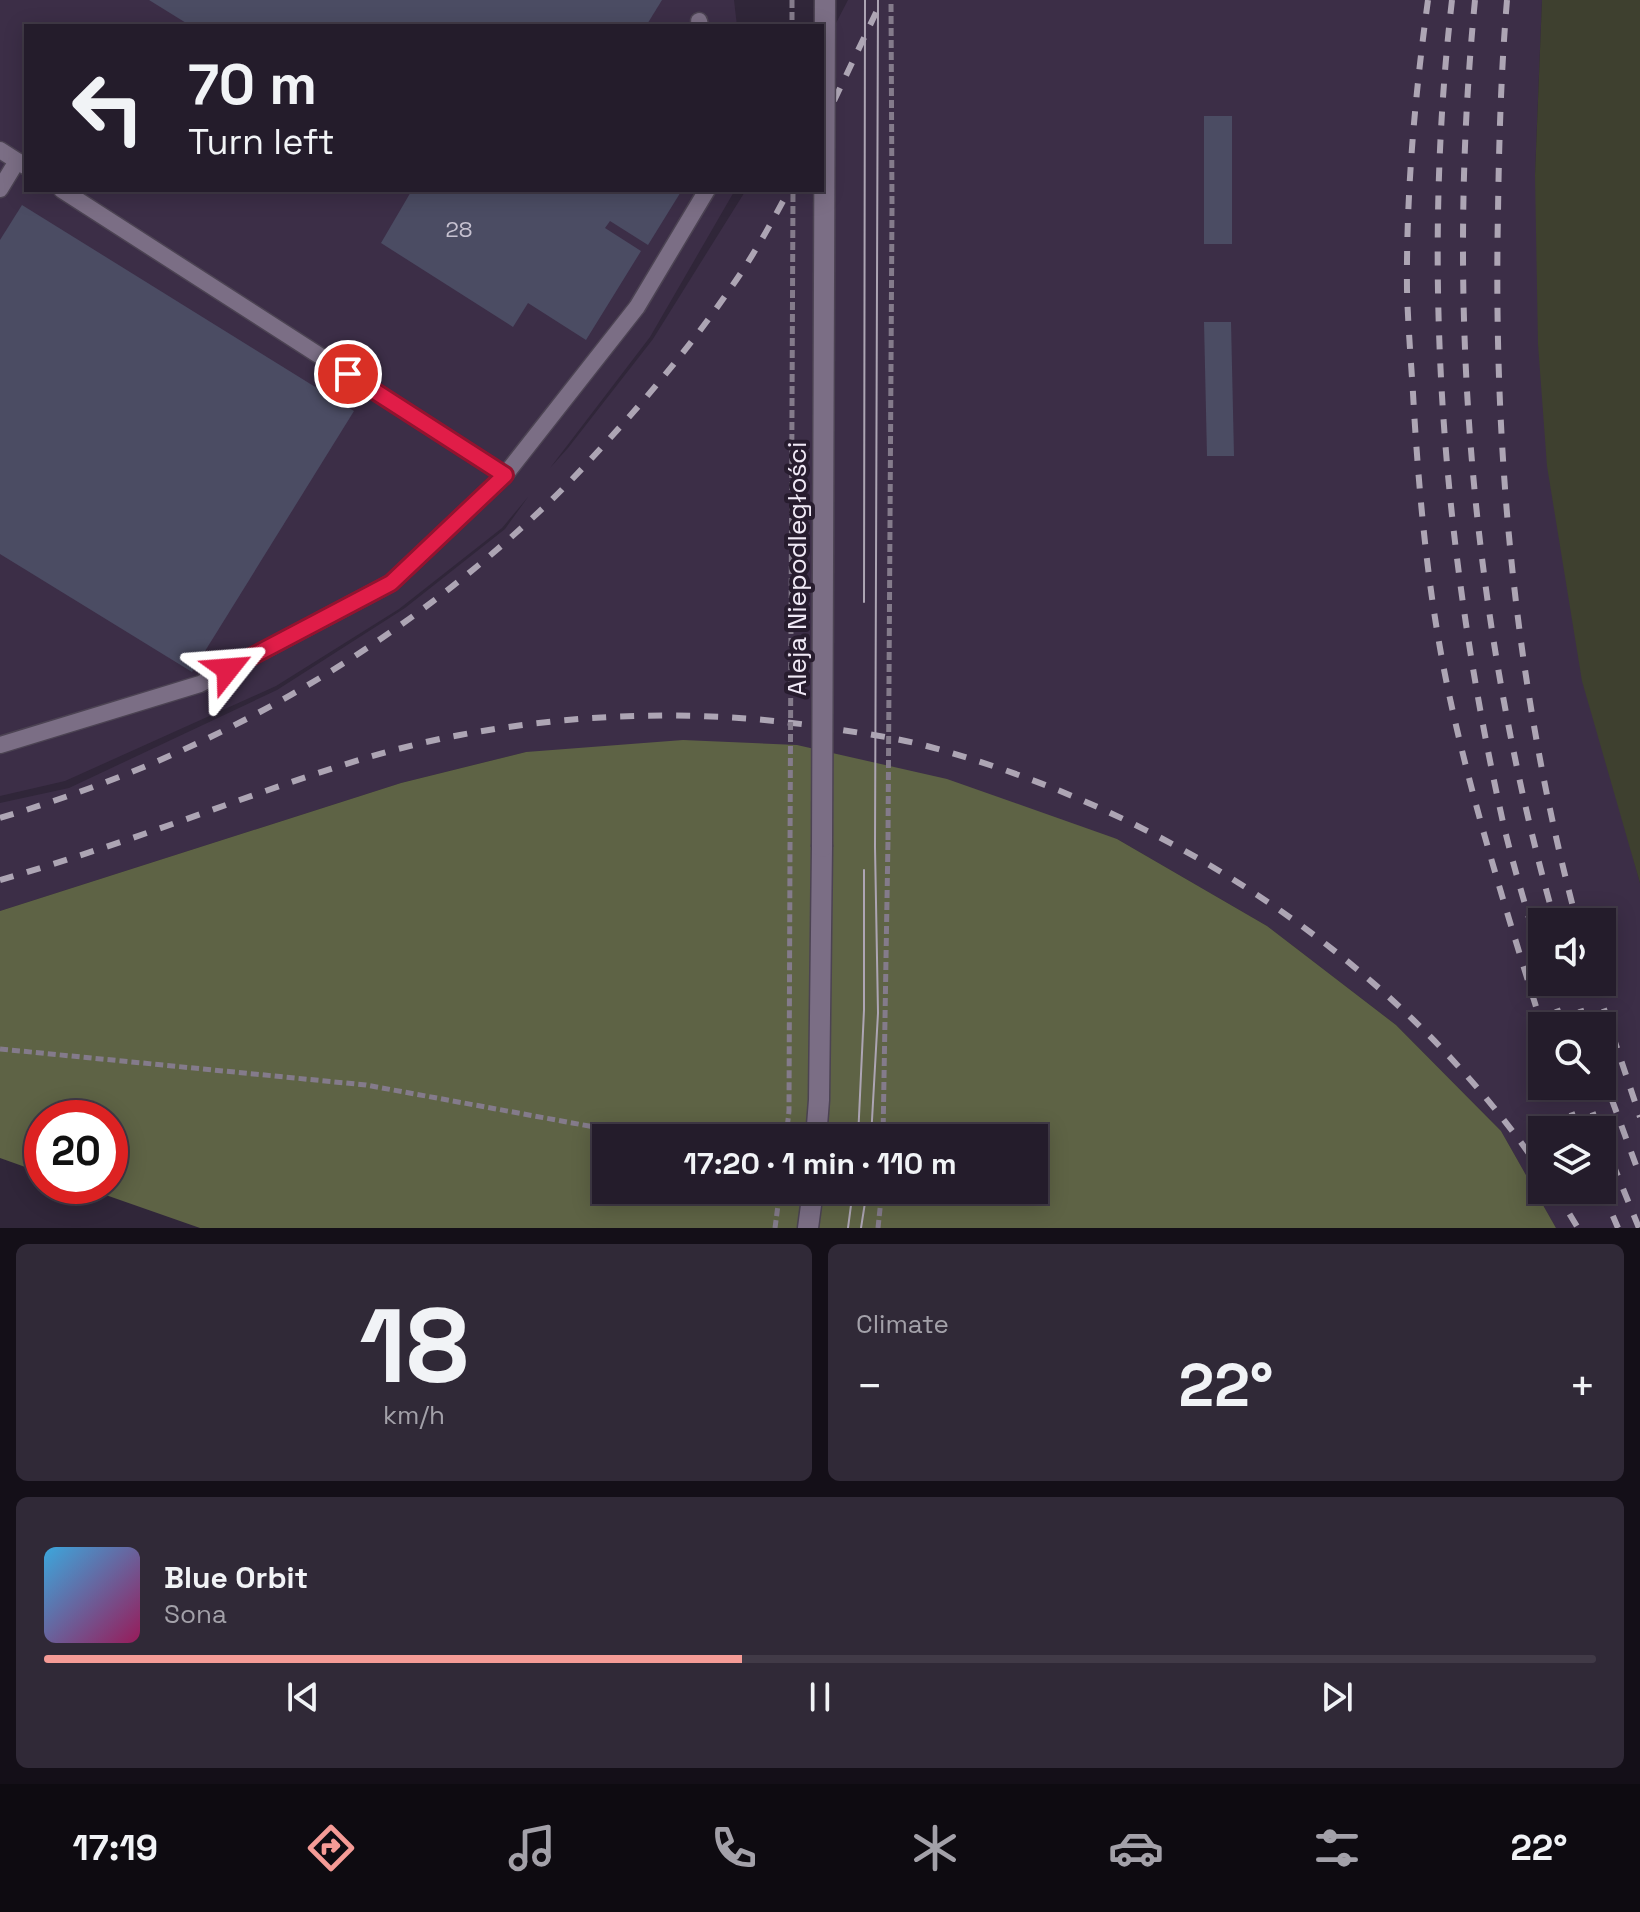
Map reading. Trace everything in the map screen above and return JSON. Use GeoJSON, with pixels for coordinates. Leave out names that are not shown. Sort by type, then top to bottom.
{"type":"FeatureCollection","features":[{"type":"Feature","properties":{"kind":"street","name":"Aleja Niepodległości"},"geometry":{"type":"LineString","coordinates":[[817,1124],[822,847],[825,0]]}},
{"type":"Feature","properties":{"kind":"street"},"geometry":{"type":"LineString","coordinates":[[808,1228],[811,1204]]}},
{"type":"Feature","properties":{"kind":"lane"},"geometry":{"type":"LineString","coordinates":[[0,150],[21,164],[0,189]]}},
{"type":"Feature","properties":{"kind":"lane"},"geometry":{"type":"LineString","coordinates":[[65,192],[505,475]]}},
{"type":"Feature","properties":{"kind":"lane"},"geometry":{"type":"LineString","coordinates":[[0,745],[200,684],[391,583],[505,475],[637,307],[706,192]]}},
{"type":"Feature","properties":{"kind":"path"},"geometry":{"type":"LineString","coordinates":[[792,0],[792,24]]}},
{"type":"Feature","properties":{"kind":"path"},"geometry":{"type":"LineString","coordinates":[[883,1124],[888,840],[891,0]]}},
{"type":"Feature","properties":{"kind":"path"},"geometry":{"type":"LineString","coordinates":[[788,1124],[793,192]]}},
{"type":"Feature","properties":{"kind":"path"},"geometry":{"type":"LineString","coordinates":[[0,1049],[366,1085],[592,1127]]}},
{"type":"Feature","properties":{"kind":"path"},"geometry":{"type":"LineString","coordinates":[[775,1228],[778,1204]]}},
{"type":"Feature","properties":{"kind":"path"},"geometry":{"type":"LineString","coordinates":[[878,1228],[881,1204]]}},
{"type":"Feature","properties":{"kind":"shaded area"},"geometry":{"type":"Polygon","coordinates":[[[0,0],[734,0],[737,24],[24,24],[24,192],[734,192],[650,337],[550,468],[653,339],[745,192],[824,192],[824,46],[848,0],[1542,0],[1535,175],[1632,853],[1640,883],[1640,1228],[1556,1228],[1542,1204],[1616,1204],[1616,1116],[1528,1116],[1528,1179],[1501,1131],[1396,1025],[1267,926],[1117,839],[526,752],[401,783],[0,911],[0,803],[69,788],[277,690],[405,608],[505,529],[528,497],[502,528],[399,609],[276,686],[65,781],[0,796],[0,0]]]}},
{"type":"Feature","properties":{"kind":"green space"},"geometry":{"type":"Polygon","coordinates":[[[1542,0],[1640,0],[1640,883],[1582,681],[1547,466],[1538,344],[1535,175],[1542,0]]]}},
{"type":"Feature","properties":{"kind":"green space"},"geometry":{"type":"Polygon","coordinates":[[[683,740],[797,745],[947,779],[1117,839],[1267,926],[1396,1025],[1501,1131],[1528,1179],[1528,1204],[1542,1204],[1556,1228],[200,1228],[128,1203],[128,1100],[24,1100],[24,1167],[0,1158],[0,911],[401,783],[526,752],[683,740]]]}},
{"type":"Feature","properties":{"kind":"building"},"geometry":{"type":"Polygon","coordinates":[[[149,0],[662,0],[647,24],[188,24],[149,0]]]}},
{"type":"Feature","properties":{"kind":"building"},"geometry":{"type":"Polygon","coordinates":[[[1204,116],[1232,116],[1232,244],[1204,244],[1204,116]]]}},
{"type":"Feature","properties":{"kind":"building"},"geometry":{"type":"Polygon","coordinates":[[[411,192],[681,192],[648,245],[610,221],[605,228],[641,251],[586,340],[528,303],[513,327],[381,243],[411,192]]]}},
{"type":"Feature","properties":{"kind":"building"},"geometry":{"type":"Polygon","coordinates":[[[22,205],[354,411],[192,672],[0,554],[0,240],[22,205]]]}},
{"type":"Feature","properties":{"kind":"building"},"geometry":{"type":"Polygon","coordinates":[[[1204,322],[1231,322],[1234,456],[1207,456],[1204,322]]]}},
{"type":"Feature","properties":{"kind":"tram line"},"geometry":{"type":"LineString","coordinates":[[864,602],[865,0]]}},
{"type":"Feature","properties":{"kind":"tram line"},"geometry":{"type":"LineString","coordinates":[[872,1124],[878,1013],[875,847],[878,0]]}},
{"type":"Feature","properties":{"kind":"tram line"},"geometry":{"type":"LineString","coordinates":[[859,1124],[864,1010],[864,870]]}},
{"type":"Feature","properties":{"kind":"tram line"},"geometry":{"type":"LineString","coordinates":[[848,1228],[851,1204]]}},
{"type":"Feature","properties":{"kind":"tram line"},"geometry":{"type":"LineString","coordinates":[[861,1228],[865,1204]]}},
{"type":"Feature","properties":{"kind":"railway"},"geometry":{"type":"LineString","coordinates":[[824,122],[882,0]]}},
{"type":"Feature","properties":{"kind":"railway"},"geometry":{"type":"LineString","coordinates":[[1428,0],[1412,145],[1407,254],[1409,335],[1426,553],[1442,659],[1458,736],[1538,1012]]}},
{"type":"Feature","properties":{"kind":"railway"},"geometry":{"type":"LineString","coordinates":[[1452,0],[1438,202],[1442,404],[1463,605],[1479,705],[1513,864],[1528,915]]}},
{"type":"Feature","properties":{"kind":"railway"},"geometry":{"type":"LineString","coordinates":[[1475,0],[1466,116],[1463,232],[1465,349],[1472,465],[1485,581],[1503,696],[1526,809],[1551,908]]}},
{"type":"Feature","properties":{"kind":"railway"},"geometry":{"type":"LineString","coordinates":[[1507,0],[1500,133],[1497,302],[1504,481],[1523,659],[1538,747],[1574,908]]}},
{"type":"Feature","properties":{"kind":"railway"},"geometry":{"type":"LineString","coordinates":[[0,818],[149,765],[289,696],[420,611],[482,562],[565,487],[669,370],[738,277],[788,192]]}},
{"type":"Feature","properties":{"kind":"railway"},"geometry":{"type":"LineString","coordinates":[[0,880],[348,764],[432,741],[506,727],[598,718],[691,716],[783,722],[888,737],[1014,773],[1103,809],[1189,853],[1270,904],[1347,961],[1419,1025],[1484,1096],[1528,1154]]}},
{"type":"Feature","properties":{"kind":"railway"},"geometry":{"type":"LineString","coordinates":[[1553,996],[1558,1012]]}},
{"type":"Feature","properties":{"kind":"railway"},"geometry":{"type":"LineString","coordinates":[[1576,996],[1582,1012]]}},
{"type":"Feature","properties":{"kind":"railway"},"geometry":{"type":"LineString","coordinates":[[1600,996],[1640,1117]]}},
{"type":"Feature","properties":{"kind":"railway"},"geometry":{"type":"LineString","coordinates":[[1567,1100],[1573,1116]]}},
{"type":"Feature","properties":{"kind":"railway"},"geometry":{"type":"LineString","coordinates":[[1588,1100],[1594,1116]]}},
{"type":"Feature","properties":{"kind":"railway"},"geometry":{"type":"LineString","coordinates":[[1612,1100],[1640,1176]]}},
{"type":"Feature","properties":{"kind":"railway"},"geometry":{"type":"LineString","coordinates":[[1616,1171],[1639,1228]]}},
{"type":"Feature","properties":{"kind":"railway"},"geometry":{"type":"LineString","coordinates":[[1563,1204],[1578,1228]]}},
{"type":"Feature","properties":{"kind":"railway"},"geometry":{"type":"LineString","coordinates":[[1608,1204],[1618,1228]]}},
{"type":"Feature","properties":{"kind":"route"},"geometry":{"type":"LineString","coordinates":[[228,669],[391,583],[505,475],[348,374]]}}]}
